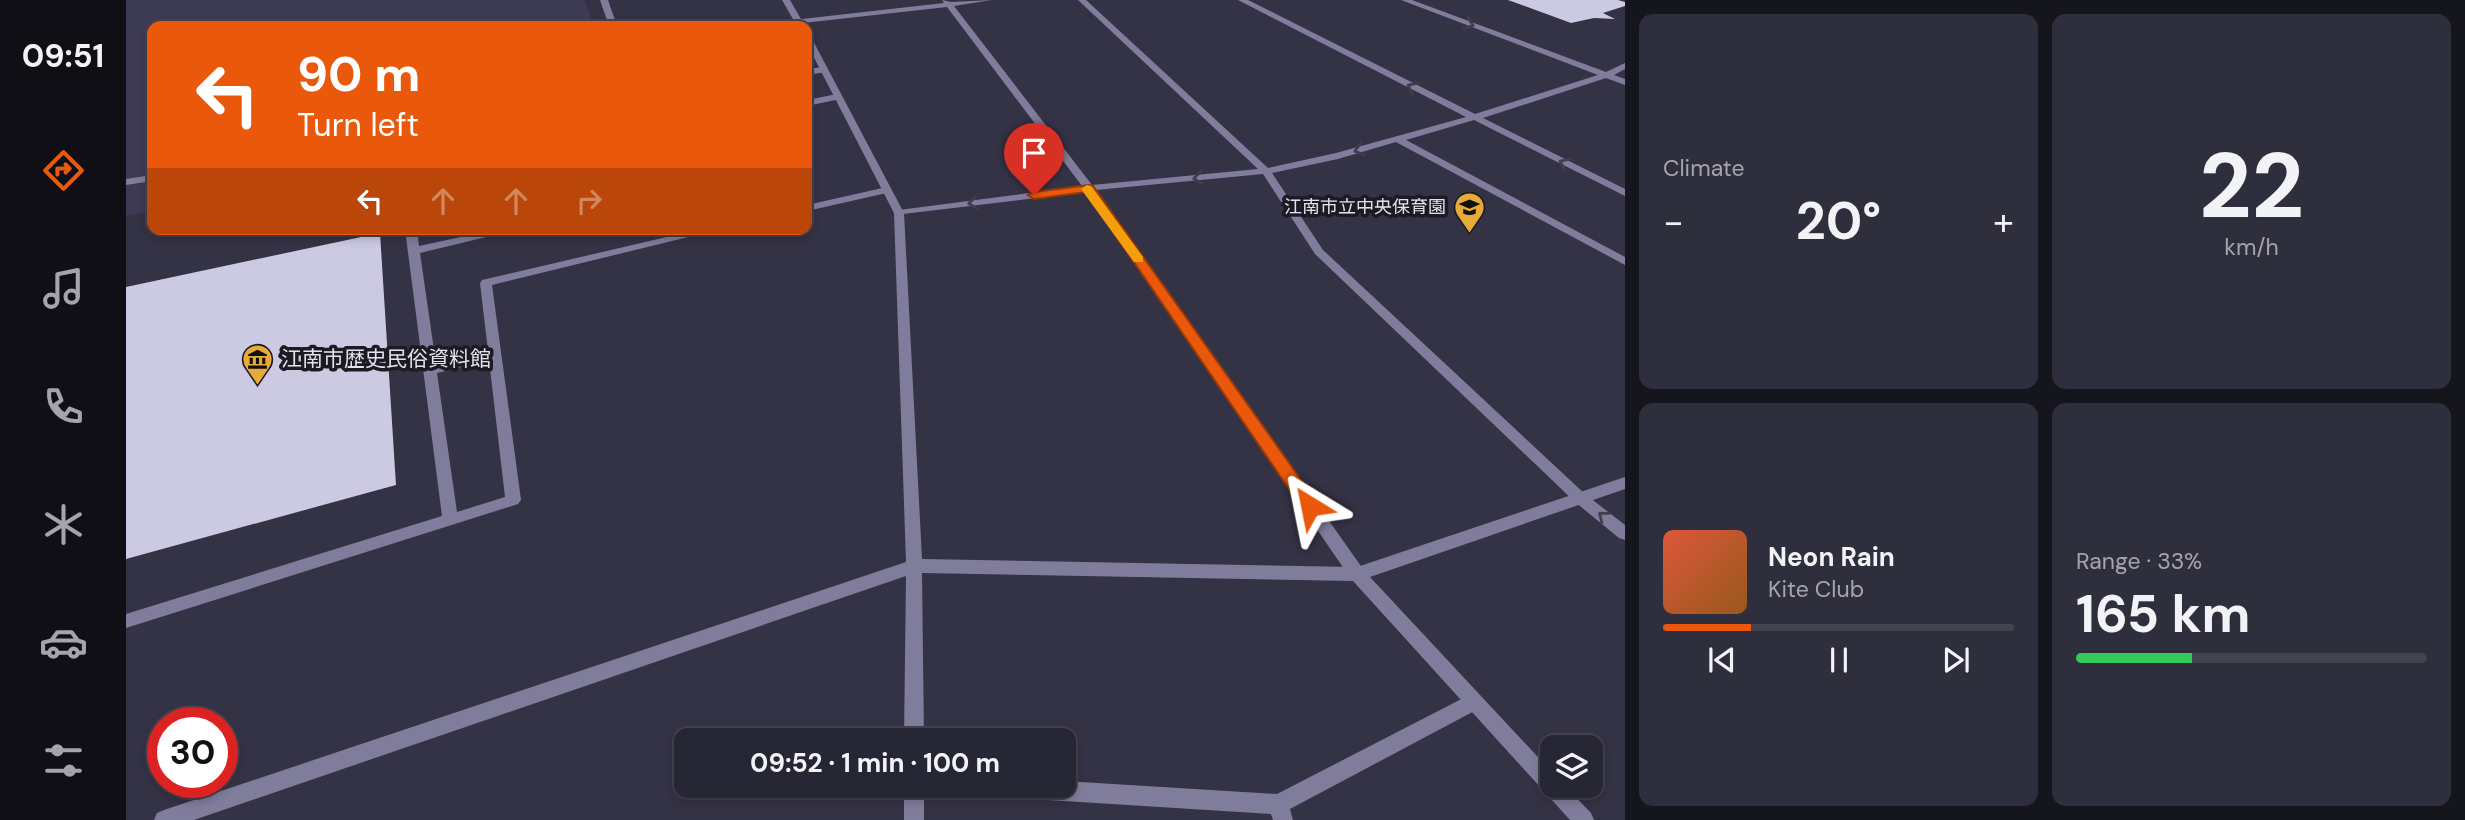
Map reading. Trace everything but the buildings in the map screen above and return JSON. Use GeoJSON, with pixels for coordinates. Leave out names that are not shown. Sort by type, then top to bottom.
{"type":"FeatureCollection","features":[{"type":"Feature","properties":{"kind":"street"},"geometry":{"type":"LineString","coordinates":[[604,0],[611,21]]}},
{"type":"Feature","properties":{"kind":"street"},"geometry":{"type":"LineString","coordinates":[[786,0],[798,21]]}},
{"type":"Feature","properties":{"kind":"street"},"geometry":{"type":"LineString","coordinates":[[812,22],[948,2],[988,0]]}},
{"type":"Feature","properties":{"kind":"street"},"geometry":{"type":"LineString","coordinates":[[1082,0],[1266,171],[1319,253],[1580,498],[1625,534]]}},
{"type":"Feature","properties":{"kind":"street"},"geometry":{"type":"LineString","coordinates":[[1242,0],[1625,193]]}},
{"type":"Feature","properties":{"kind":"street"},"geometry":{"type":"LineString","coordinates":[[1405,0],[1625,82]]}},
{"type":"Feature","properties":{"kind":"street"},"geometry":{"type":"LineString","coordinates":[[948,2],[1089,188],[1357,574],[1584,820]]}},
{"type":"Feature","properties":{"kind":"street"},"geometry":{"type":"LineString","coordinates":[[812,47],[898,213],[914,566],[914,728]]}},
{"type":"Feature","properties":{"kind":"street"},"geometry":{"type":"LineString","coordinates":[[898,213],[1089,188],[1266,171],[1472,118],[1607,75],[1625,66]]}},
{"type":"Feature","properties":{"kind":"street"},"geometry":{"type":"LineString","coordinates":[[812,71],[823,70]]}},
{"type":"Feature","properties":{"kind":"street"},"geometry":{"type":"LineString","coordinates":[[812,102],[837,97]]}},
{"type":"Feature","properties":{"kind":"street"},"geometry":{"type":"LineString","coordinates":[[1397,139],[1625,262]]}},
{"type":"Feature","properties":{"kind":"street"},"geometry":{"type":"LineString","coordinates":[[126,182],[147,179]]}},
{"type":"Feature","properties":{"kind":"street"},"geometry":{"type":"LineString","coordinates":[[812,207],[887,190]]}},
{"type":"Feature","properties":{"kind":"street"},"geometry":{"type":"LineString","coordinates":[[412,235],[450,520]]}},
{"type":"Feature","properties":{"kind":"street"},"geometry":{"type":"LineString","coordinates":[[414,251],[487,235]]}},
{"type":"Feature","properties":{"kind":"street"},"geometry":{"type":"LineString","coordinates":[[126,621],[513,500],[486,283],[690,235]]}},
{"type":"Feature","properties":{"kind":"street"},"geometry":{"type":"LineString","coordinates":[[431,370],[494,354]]}},
{"type":"Feature","properties":{"kind":"street"},"geometry":{"type":"LineString","coordinates":[[164,820],[914,566],[1357,574],[1625,483]]}},
{"type":"Feature","properties":{"kind":"street"},"geometry":{"type":"LineString","coordinates":[[1076,794],[1280,812],[1473,702]]}},
{"type":"Feature","properties":{"kind":"street"},"geometry":{"type":"LineString","coordinates":[[914,798],[914,820]]}},
{"type":"Feature","properties":{"kind":"shaded area"},"geometry":{"type":"Polygon","coordinates":[[[126,0],[585,0],[591,21],[147,21],[147,212],[126,216],[126,0]]]}},
{"type":"Feature","properties":{"kind":"slow traffic"},"geometry":{"type":"LineString","coordinates":[[1087,189],[1089,188],[1138,260]]}},
{"type":"Feature","properties":{"kind":"place","name":"江南市立中央保育園"},"geometry":{"type":"Point","coordinates":[1469,234]}},
{"type":"Feature","properties":{"kind":"place","name":"江南市歴史民俗資料館"},"geometry":{"type":"Point","coordinates":[258,386]}},
{"type":"Feature","properties":{"kind":"route"},"geometry":{"type":"LineString","coordinates":[[1034,195],[1089,188],[1310,506]]}}]}
